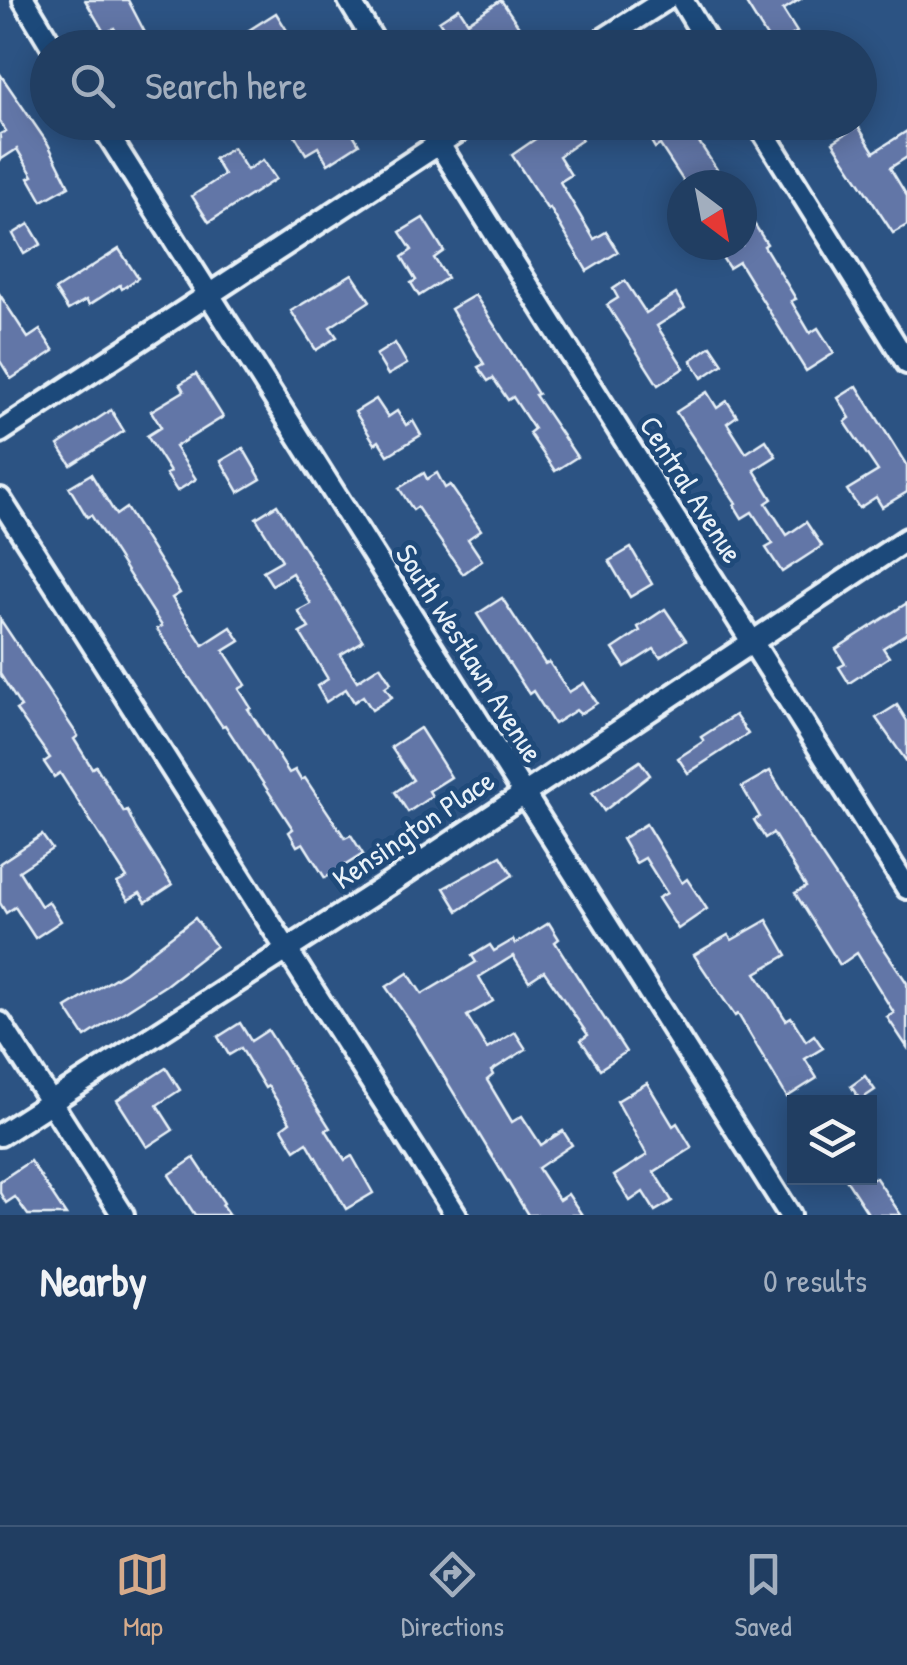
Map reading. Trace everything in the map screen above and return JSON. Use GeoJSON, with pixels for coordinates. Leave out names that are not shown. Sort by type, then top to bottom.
{"type":"FeatureCollection","features":[{"type":"Feature","properties":{"kind":"street"},"geometry":{"type":"LineString","coordinates":[[24,0],[42,30]]}},
{"type":"Feature","properties":{"kind":"street"},"geometry":{"type":"LineString","coordinates":[[349,0],[367,30]]}},
{"type":"Feature","properties":{"kind":"street"},"geometry":{"type":"LineString","coordinates":[[618,30],[665,0]]}},
{"type":"Feature","properties":{"kind":"street"},"geometry":{"type":"LineString","coordinates":[[682,0],[700,30]]}},
{"type":"Feature","properties":{"kind":"street","name":"South Westlawn Avenue"},"geometry":{"type":"LineString","coordinates":[[111,140],[790,1215]]}},
{"type":"Feature","properties":{"kind":"street","name":"Central Avenue"},"geometry":{"type":"LineString","coordinates":[[436,140],[907,888]]}},
{"type":"Feature","properties":{"kind":"street"},"geometry":{"type":"LineString","coordinates":[[0,432],[444,140]]}},
{"type":"Feature","properties":{"kind":"street"},"geometry":{"type":"LineString","coordinates":[[768,140],[907,362]]}},
{"type":"Feature","properties":{"kind":"street"},"geometry":{"type":"LineString","coordinates":[[0,499],[456,1215]]}},
{"type":"Feature","properties":{"kind":"street","name":"Kensington Place"},"geometry":{"type":"LineString","coordinates":[[0,1134],[394,880],[907,539]]}},
{"type":"Feature","properties":{"kind":"street"},"geometry":{"type":"LineString","coordinates":[[0,1022],[123,1215]]}},
{"type":"Feature","properties":{"kind":"building"},"geometry":{"type":"Polygon","coordinates":[[[85,0],[128,0],[144,30],[114,28],[103,30],[85,0]]]}},
{"type":"Feature","properties":{"kind":"building"},"geometry":{"type":"Polygon","coordinates":[[[501,0],[521,30],[445,30],[439,21],[459,8],[468,22],[501,0]]]}},
{"type":"Feature","properties":{"kind":"building"},"geometry":{"type":"Polygon","coordinates":[[[744,0],[799,0],[783,10],[796,30],[763,30],[744,0]]]}},
{"type":"Feature","properties":{"kind":"building"},"geometry":{"type":"Polygon","coordinates":[[[276,13],[287,30],[249,30],[276,13]]]}},
{"type":"Feature","properties":{"kind":"building"},"geometry":{"type":"Polygon","coordinates":[[[0,74],[30,118],[30,140],[45,140],[69,186],[42,201],[17,149],[0,160],[0,134],[6,131],[0,122],[0,74]]]}},
{"type":"Feature","properties":{"kind":"building"},"geometry":{"type":"Polygon","coordinates":[[[907,131],[907,157],[890,168],[907,196],[907,225],[893,233],[833,142],[867,140],[874,152],[907,131]]]}},
{"type":"Feature","properties":{"kind":"building"},"geometry":{"type":"Polygon","coordinates":[[[298,140],[357,140],[359,144],[328,164],[318,147],[306,154],[298,140]]]}},
{"type":"Feature","properties":{"kind":"building"},"geometry":{"type":"Polygon","coordinates":[[[534,140],[582,140],[559,156],[571,175],[560,182],[594,239],[606,232],[618,252],[587,271],[550,208],[512,155],[534,140]]]}},
{"type":"Feature","properties":{"kind":"building"},"geometry":{"type":"Polygon","coordinates":[[[650,140],[698,140],[717,170],[676,170],[660,145],[655,148],[650,140]]]}},
{"type":"Feature","properties":{"kind":"building"},"geometry":{"type":"Polygon","coordinates":[[[233,148],[247,170],[263,160],[276,179],[209,222],[192,196],[224,175],[214,159],[233,148]]]}},
{"type":"Feature","properties":{"kind":"building"},"geometry":{"type":"Polygon","coordinates":[[[423,218],[444,251],[434,258],[447,278],[419,296],[411,283],[416,280],[402,257],[412,250],[400,232],[423,218]]]}},
{"type":"Feature","properties":{"kind":"building"},"geometry":{"type":"Polygon","coordinates":[[[29,224],[41,244],[24,254],[13,234],[29,224]]]}},
{"type":"Feature","properties":{"kind":"building"},"geometry":{"type":"Polygon","coordinates":[[[757,228],[810,333],[818,328],[834,353],[806,371],[739,262],[729,268],[724,260],[757,260],[757,228]]]}},
{"type":"Feature","properties":{"kind":"building"},"geometry":{"type":"Polygon","coordinates":[[[119,249],[138,278],[89,305],[86,300],[68,310],[55,290],[119,249]]]}},
{"type":"Feature","properties":{"kind":"building"},"geometry":{"type":"Polygon","coordinates":[[[352,274],[370,301],[330,327],[337,337],[316,350],[291,311],[352,274]]]}},
{"type":"Feature","properties":{"kind":"building"},"geometry":{"type":"Polygon","coordinates":[[[625,281],[646,313],[676,294],[685,308],[657,326],[684,368],[658,385],[607,305],[618,298],[613,289],[625,281]]]}},
{"type":"Feature","properties":{"kind":"building"},"geometry":{"type":"Polygon","coordinates":[[[0,295],[28,338],[40,330],[54,351],[11,379],[0,361],[0,295]]]}},
{"type":"Feature","properties":{"kind":"building"},"geometry":{"type":"Polygon","coordinates":[[[475,295],[577,457],[555,471],[529,433],[534,429],[513,397],[508,400],[493,378],[488,381],[478,367],[484,364],[451,309],[475,295]]]}},
{"type":"Feature","properties":{"kind":"building"},"geometry":{"type":"Polygon","coordinates":[[[395,343],[407,364],[388,375],[376,355],[395,343]]]}},
{"type":"Feature","properties":{"kind":"building"},"geometry":{"type":"Polygon","coordinates":[[[711,346],[723,364],[702,378],[691,360],[711,346]]]}},
{"type":"Feature","properties":{"kind":"building"},"geometry":{"type":"Polygon","coordinates":[[[196,374],[223,417],[175,447],[196,479],[177,491],[147,436],[161,427],[151,411],[184,391],[180,384],[196,374]]]}},
{"type":"Feature","properties":{"kind":"building"},"geometry":{"type":"Polygon","coordinates":[[[857,386],[907,466],[907,492],[882,507],[876,497],[859,508],[847,490],[878,471],[845,422],[850,418],[838,398],[857,386]]]}},
{"type":"Feature","properties":{"kind":"building"},"geometry":{"type":"Polygon","coordinates":[[[707,392],[717,408],[727,401],[737,416],[727,423],[746,453],[766,440],[776,456],[754,470],[772,499],[766,503],[787,535],[806,522],[822,546],[782,572],[766,548],[773,544],[752,512],[742,518],[676,412],[707,392]]]}},
{"type":"Feature","properties":{"kind":"building"},"geometry":{"type":"Polygon","coordinates":[[[376,399],[388,417],[397,411],[406,425],[413,421],[421,435],[388,455],[379,441],[375,444],[355,412],[376,399]]]}},
{"type":"Feature","properties":{"kind":"building"},"geometry":{"type":"Polygon","coordinates":[[[111,410],[124,431],[71,465],[58,445],[111,410]]]}},
{"type":"Feature","properties":{"kind":"building"},"geometry":{"type":"Polygon","coordinates":[[[243,448],[261,479],[239,492],[221,461],[243,448]]]}},
{"type":"Feature","properties":{"kind":"building"},"geometry":{"type":"Polygon","coordinates":[[[424,473],[427,479],[437,473],[445,488],[450,485],[481,530],[468,539],[482,560],[463,574],[417,507],[413,510],[399,488],[424,473]]]}},
{"type":"Feature","properties":{"kind":"building"},"geometry":{"type":"Polygon","coordinates":[[[91,474],[116,515],[126,508],[180,593],[172,598],[203,645],[231,627],[240,641],[224,651],[246,685],[239,689],[251,708],[248,709],[289,773],[295,770],[301,780],[305,778],[345,838],[351,835],[363,854],[325,878],[303,843],[297,846],[289,832],[293,829],[157,629],[162,626],[69,487],[91,474]]]}},
{"type":"Feature","properties":{"kind":"building"},"geometry":{"type":"Polygon","coordinates":[[[277,505],[363,641],[340,655],[357,681],[380,666],[391,683],[385,687],[392,697],[372,710],[363,696],[354,702],[346,689],[326,702],[317,686],[328,679],[300,633],[309,628],[298,611],[311,604],[292,573],[272,585],[263,571],[282,560],[256,518],[277,505]]]}},
{"type":"Feature","properties":{"kind":"building"},"geometry":{"type":"Polygon","coordinates":[[[631,548],[652,584],[630,597],[609,561],[631,548]]]}},
{"type":"Feature","properties":{"kind":"building"},"geometry":{"type":"Polygon","coordinates":[[[502,598],[545,664],[549,662],[569,692],[584,683],[597,703],[554,724],[533,691],[529,694],[477,614],[502,598]]]}},
{"type":"Feature","properties":{"kind":"building"},"geometry":{"type":"Polygon","coordinates":[[[907,603],[907,633],[883,648],[889,657],[849,683],[839,667],[845,664],[836,649],[907,603]]]}},
{"type":"Feature","properties":{"kind":"building"},"geometry":{"type":"Polygon","coordinates":[[[665,609],[686,640],[660,657],[654,649],[625,667],[613,649],[665,609]]]}},
{"type":"Feature","properties":{"kind":"building"},"geometry":{"type":"Polygon","coordinates":[[[0,619],[78,736],[74,739],[92,768],[96,766],[124,812],[127,810],[172,885],[146,902],[140,893],[128,900],[117,883],[127,878],[60,773],[54,777],[44,762],[50,758],[16,710],[21,707],[0,674],[0,619]]]}},
{"type":"Feature","properties":{"kind":"building"},"geometry":{"type":"Polygon","coordinates":[[[897,705],[907,721],[907,762],[876,718],[897,705]]]}},
{"type":"Feature","properties":{"kind":"building"},"geometry":{"type":"Polygon","coordinates":[[[735,715],[748,734],[688,773],[678,758],[735,715]]]}},
{"type":"Feature","properties":{"kind":"building"},"geometry":{"type":"Polygon","coordinates":[[[420,728],[451,777],[429,791],[432,796],[408,812],[395,792],[413,780],[391,747],[420,728]]]}},
{"type":"Feature","properties":{"kind":"building"},"geometry":{"type":"Polygon","coordinates":[[[640,761],[650,775],[604,811],[592,793],[640,761]]]}},
{"type":"Feature","properties":{"kind":"building"},"geometry":{"type":"Polygon","coordinates":[[[770,771],[907,983],[907,1047],[887,1017],[894,1013],[857,953],[840,965],[795,893],[806,887],[773,833],[765,838],[754,820],[760,817],[742,787],[770,771]]]}},
{"type":"Feature","properties":{"kind":"building"},"geometry":{"type":"Polygon","coordinates":[[[646,824],[682,883],[687,879],[707,909],[678,929],[658,898],[667,893],[645,858],[636,863],[622,839],[646,824]]]}},
{"type":"Feature","properties":{"kind":"building"},"geometry":{"type":"Polygon","coordinates":[[[42,835],[52,849],[19,871],[41,906],[48,901],[61,921],[35,938],[15,907],[6,913],[0,903],[0,863],[42,835]]]}},
{"type":"Feature","properties":{"kind":"building"},"geometry":{"type":"Polygon","coordinates":[[[501,856],[513,875],[458,911],[444,888],[501,856]]]}},
{"type":"Feature","properties":{"kind":"building"},"geometry":{"type":"Polygon","coordinates":[[[195,918],[216,946],[166,985],[85,1037],[66,1008],[125,972],[195,918]]]}},
{"type":"Feature","properties":{"kind":"building"},"geometry":{"type":"Polygon","coordinates":[[[767,920],[787,955],[756,973],[786,1020],[791,1017],[806,1041],[814,1035],[823,1048],[805,1059],[817,1078],[787,1097],[738,1014],[735,1016],[694,955],[728,935],[732,940],[767,920]]]}},
{"type":"Feature","properties":{"kind":"building"},"geometry":{"type":"Polygon","coordinates":[[[549,923],[559,939],[555,942],[626,1052],[600,1069],[581,1040],[588,1035],[544,971],[529,981],[513,956],[479,977],[493,1001],[467,1016],[487,1049],[515,1032],[526,1049],[491,1071],[493,1075],[487,1080],[512,1122],[522,1116],[541,1145],[563,1131],[572,1145],[538,1168],[559,1200],[568,1194],[582,1215],[528,1215],[386,987],[408,973],[422,994],[476,962],[472,956],[490,945],[494,951],[513,940],[515,944],[549,923]]]}},
{"type":"Feature","properties":{"kind":"building"},"geometry":{"type":"Polygon","coordinates":[[[240,1023],[251,1041],[268,1030],[330,1128],[326,1130],[345,1160],[352,1156],[373,1193],[346,1209],[307,1142],[295,1150],[282,1128],[290,1122],[268,1086],[265,1088],[241,1048],[229,1055],[218,1037],[240,1023]]]}},
{"type":"Feature","properties":{"kind":"building"},"geometry":{"type":"Polygon","coordinates":[[[166,1068],[180,1090],[157,1105],[173,1130],[147,1147],[117,1100],[166,1068]]]}},
{"type":"Feature","properties":{"kind":"building"},"geometry":{"type":"Polygon","coordinates":[[[865,1076],[875,1090],[857,1095],[851,1086],[865,1076]]]}},
{"type":"Feature","properties":{"kind":"building"},"geometry":{"type":"Polygon","coordinates":[[[647,1083],[673,1126],[677,1123],[692,1148],[654,1172],[672,1201],[655,1211],[643,1192],[630,1201],[614,1176],[647,1155],[617,1101],[647,1083]]]}},
{"type":"Feature","properties":{"kind":"building"},"geometry":{"type":"Polygon","coordinates":[[[194,1158],[229,1215],[195,1215],[169,1175],[194,1158]]]}},
{"type":"Feature","properties":{"kind":"building"},"geometry":{"type":"Polygon","coordinates":[[[30,1161],[66,1215],[28,1215],[15,1197],[6,1203],[0,1193],[0,1181],[30,1161]]]}},
{"type":"Feature","properties":{"kind":"building"},"geometry":{"type":"Polygon","coordinates":[[[877,1179],[901,1215],[869,1215],[850,1185],[877,1185],[877,1179]]]}}]}
